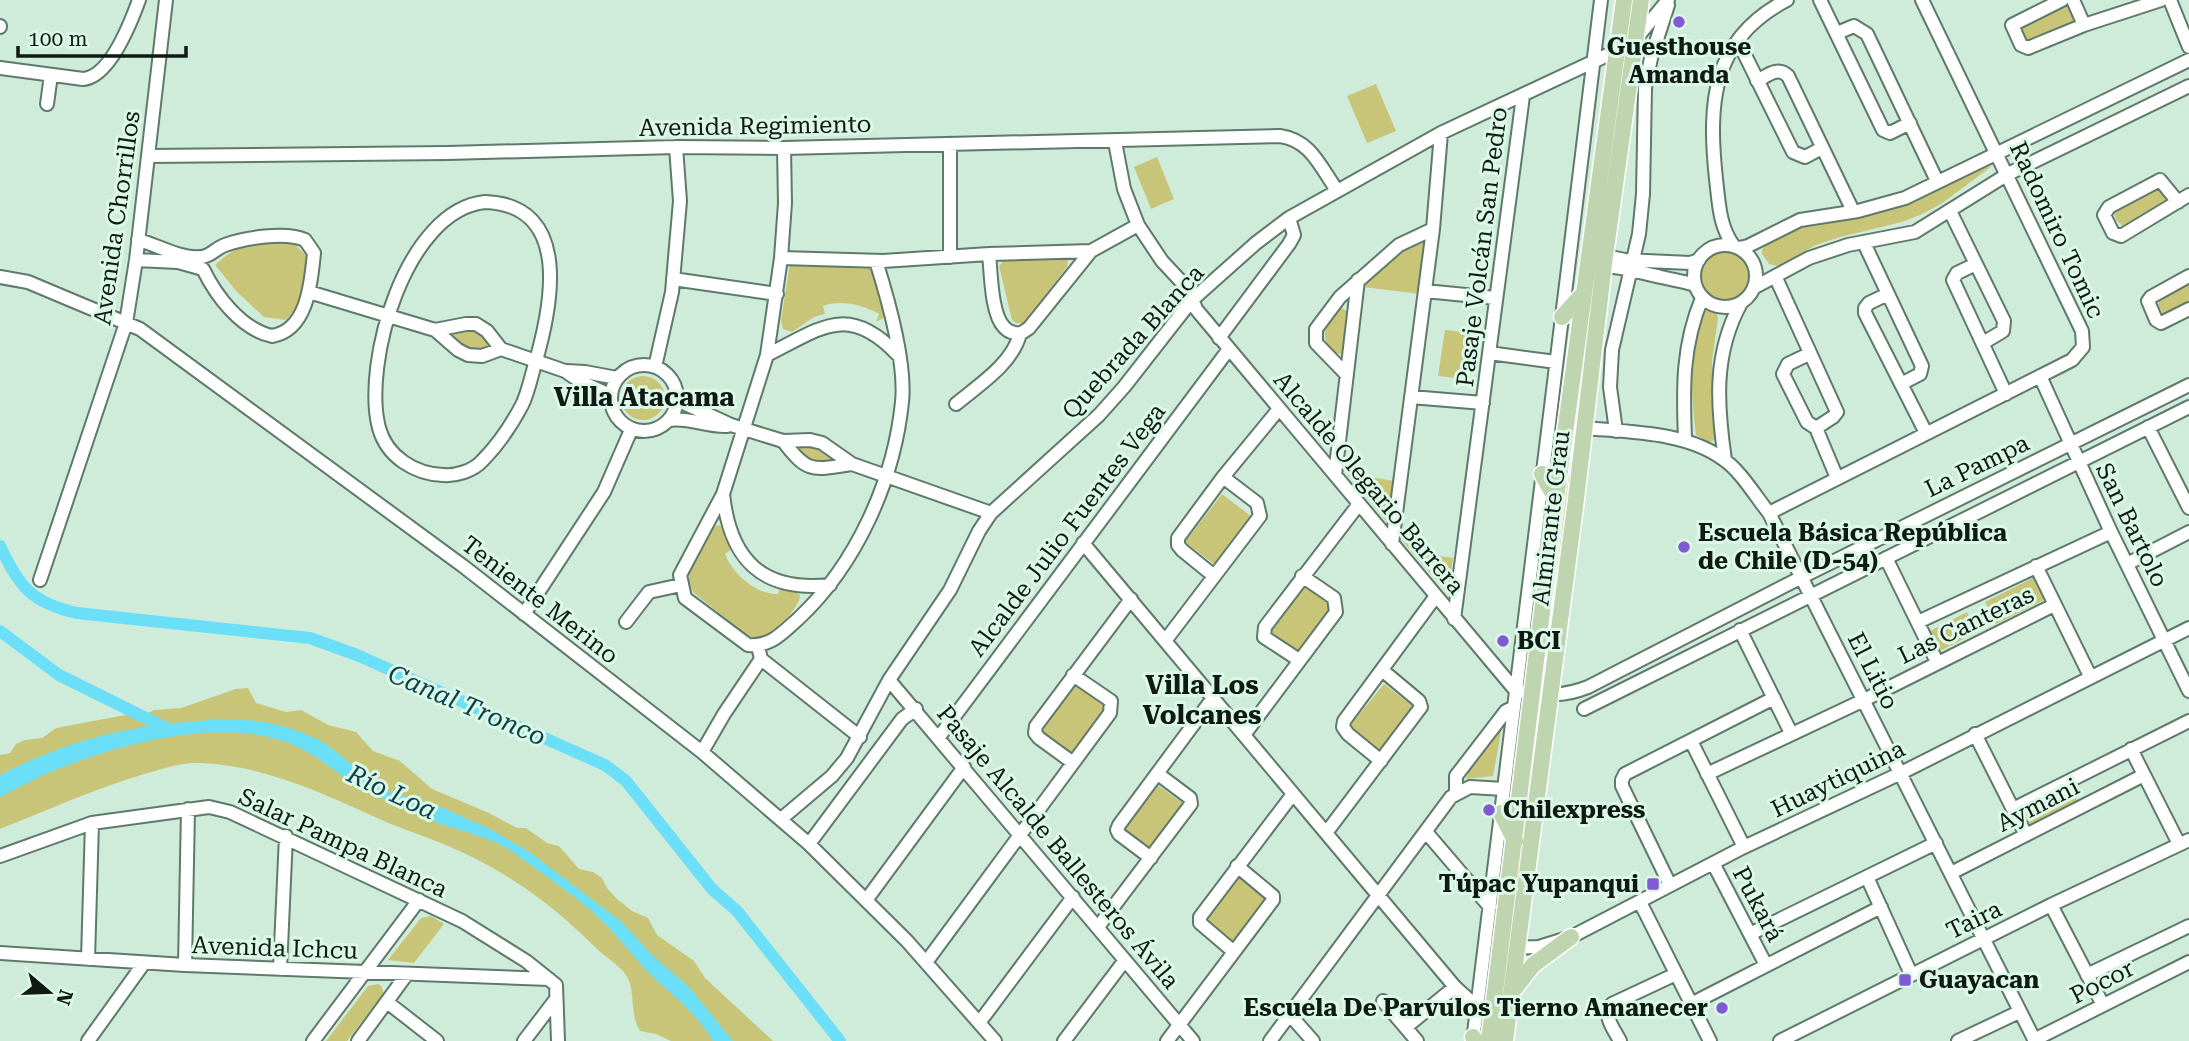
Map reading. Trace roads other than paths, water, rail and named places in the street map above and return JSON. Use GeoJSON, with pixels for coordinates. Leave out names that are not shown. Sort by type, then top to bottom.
{"type":"FeatureCollection","features":[{"type":"Feature","properties":{"kind":"main road","name":"Almirante Grau"},"geometry":{"type":"LineString","coordinates":[[1504,1041],[1511,994],[1509,948],[1525,692],[1556,499],[1623,0]]}},
{"type":"Feature","properties":{"kind":"main road","name":"Almirante Grau"},"geometry":{"type":"LineString","coordinates":[[1478,1040],[1509,948],[1550,696],[1604,261],[1641,0]]}},
{"type":"Feature","properties":{"kind":"main road"},"geometry":{"type":"LineString","coordinates":[[1562,317],[1583,294]]}},
{"type":"Feature","properties":{"kind":"main road"},"geometry":{"type":"LineString","coordinates":[[1542,474],[1556,499]]}},
{"type":"Feature","properties":{"kind":"main road"},"geometry":{"type":"LineString","coordinates":[[1501,813],[1515,841]]}},
{"type":"Feature","properties":{"kind":"main road"},"geometry":{"type":"LineString","coordinates":[[1511,994],[1533,965],[1571,937]]}},
{"type":"Feature","properties":{"kind":"street"},"geometry":{"type":"LineString","coordinates":[[0,68],[83,79],[95,75],[127,35],[139,0]]}},
{"type":"Feature","properties":{"kind":"street"},"geometry":{"type":"LineString","coordinates":[[159,0],[164,17]]}},
{"type":"Feature","properties":{"kind":"street","name":"Avenida Chorrillos"},"geometry":{"type":"LineString","coordinates":[[40,580],[126,323],[136,260],[166,0]]}},
{"type":"Feature","properties":{"kind":"street","name":"Almirante Grau"},"geometry":{"type":"LineString","coordinates":[[1478,1040],[1477,1007],[1514,708],[1525,692],[1542,474],[1601,0]]}},
{"type":"Feature","properties":{"kind":"street"},"geometry":{"type":"LineString","coordinates":[[1616,431],[1610,387],[1612,350],[1618,314],[1632,264],[1643,194],[1646,88],[1651,58],[1669,0]]}},
{"type":"Feature","properties":{"kind":"street","name":"Quebrada Blanca"},"geometry":{"type":"LineString","coordinates":[[780,819],[832,776],[860,737],[889,680],[950,590],[979,531],[991,513],[1099,415],[1192,300],[1256,243],[1289,218],[1441,133],[1616,51],[1635,40],[1669,0]]}},
{"type":"Feature","properties":{"kind":"street"},"geometry":{"type":"LineString","coordinates":[[1741,303],[1720,307],[1702,298],[1695,285],[1694,272],[1699,260],[1714,247],[1721,223],[1712,140],[1715,92],[1723,64],[1738,41],[1773,7],[1787,0]]}},
{"type":"Feature","properties":{"kind":"street"},"geometry":{"type":"LineString","coordinates":[[1820,0],[1883,130],[1890,133],[1910,123]]}},
{"type":"Feature","properties":{"kind":"street","name":"Radomiro Tomic"},"geometry":{"type":"LineString","coordinates":[[1769,513],[2006,394],[2076,357],[2083,348],[2084,337],[2008,174],[1922,0]]}},
{"type":"Feature","properties":{"kind":"street"},"geometry":{"type":"LineString","coordinates":[[2062,0],[2012,25],[2021,45],[2028,48],[2084,25],[2161,0]]}},
{"type":"Feature","properties":{"kind":"street"},"geometry":{"type":"LineString","coordinates":[[2073,0],[2084,25]]}},
{"type":"Feature","properties":{"kind":"street"},"geometry":{"type":"LineString","coordinates":[[2170,0],[2189,47]]}},
{"type":"Feature","properties":{"kind":"street"},"geometry":{"type":"LineString","coordinates":[[1836,33],[1854,26],[1867,34],[1937,181]]}},
{"type":"Feature","properties":{"kind":"street"},"geometry":{"type":"LineString","coordinates":[[1738,41],[1793,152],[1804,157],[1822,148]]}},
{"type":"Feature","properties":{"kind":"street"},"geometry":{"type":"LineString","coordinates":[[1714,247],[1736,247],[1754,243],[1800,220],[1905,198],[2189,60]]}},
{"type":"Feature","properties":{"kind":"street"},"geometry":{"type":"LineString","coordinates":[[1757,80],[1777,70],[1784,72],[1853,211]]}},
{"type":"Feature","properties":{"kind":"street"},"geometry":{"type":"LineString","coordinates":[[47,104],[51,75]]}},
{"type":"Feature","properties":{"kind":"street"},"geometry":{"type":"LineString","coordinates":[[1755,287],[1809,258],[1848,245],[1914,232],[2008,174],[2189,86]]}},
{"type":"Feature","properties":{"kind":"street","name":"Pasaje Volcán San Pedro"},"geometry":{"type":"LineString","coordinates":[[1454,619],[1522,96]]}},
{"type":"Feature","properties":{"kind":"street"},"geometry":{"type":"LineString","coordinates":[[1392,544],[1433,229],[1441,133]]}},
{"type":"Feature","properties":{"kind":"street","name":"Avenida Regimiento"},"geometry":{"type":"LineString","coordinates":[[148,156],[1292,138],[1303,143],[1336,190]]}},
{"type":"Feature","properties":{"kind":"street","name":"Alcalde Olegario Barrera"},"geometry":{"type":"LineString","coordinates":[[1115,142],[1124,189],[1138,225],[1162,261],[1189,290],[1196,309],[1454,619],[1525,692]]}},
{"type":"Feature","properties":{"kind":"street"},"geometry":{"type":"LineString","coordinates":[[950,144],[950,257]]}},
{"type":"Feature","properties":{"kind":"street"},"geometry":{"type":"LineString","coordinates":[[655,367],[665,329],[673,279],[680,201],[676,147]]}},
{"type":"Feature","properties":{"kind":"street"},"geometry":{"type":"LineString","coordinates":[[785,148],[781,258],[767,355],[723,494],[680,575],[685,598],[748,645],[758,646],[775,639],[830,585],[850,554],[872,510],[885,475],[902,400],[900,356],[877,261]]}},
{"type":"Feature","properties":{"kind":"street"},"geometry":{"type":"LineString","coordinates":[[2160,180],[2184,198],[2121,236],[2113,233],[2104,215],[2109,206],[2160,180]]}},
{"type":"Feature","properties":{"kind":"street"},"geometry":{"type":"LineString","coordinates":[[476,203],[503,204],[518,210],[544,238],[551,274],[548,308],[523,403],[481,463],[468,471],[448,476],[415,470],[397,457],[380,430],[376,383],[378,355],[388,315],[409,268],[441,224],[460,210],[476,203]]}},
{"type":"Feature","properties":{"kind":"street"},"geometry":{"type":"LineString","coordinates":[[1950,211],[2005,326],[2003,331],[1983,343]]}},
{"type":"Feature","properties":{"kind":"street"},"geometry":{"type":"LineString","coordinates":[[1219,338],[1289,244],[1294,235],[1289,218]]}},
{"type":"Feature","properties":{"kind":"street"},"geometry":{"type":"LineString","coordinates":[[1721,223],[1736,247],[1748,254],[1757,276],[1755,287],[1741,303],[1726,334],[1721,356],[1720,424],[1725,460]]}},
{"type":"Feature","properties":{"kind":"street"},"geometry":{"type":"LineString","coordinates":[[956,404],[1007,360],[1017,345],[1020,334],[1029,328],[1091,251],[1138,225]]}},
{"type":"Feature","properties":{"kind":"street"},"geometry":{"type":"LineString","coordinates":[[1347,375],[1316,343],[1316,329],[1340,297],[1358,280],[1399,245],[1433,229]]}},
{"type":"Feature","properties":{"kind":"street"},"geometry":{"type":"LineString","coordinates":[[136,260],[205,263],[222,246],[247,239],[299,237],[310,245],[314,253],[309,292],[293,326],[278,335],[268,335],[250,326],[231,309],[215,291],[205,263]]}},
{"type":"Feature","properties":{"kind":"street"},"geometry":{"type":"LineString","coordinates":[[138,240],[205,263]]}},
{"type":"Feature","properties":{"kind":"street"},"geometry":{"type":"LineString","coordinates":[[1864,243],[1922,366],[1920,374],[1901,384]]}},
{"type":"Feature","properties":{"kind":"street"},"geometry":{"type":"LineString","coordinates":[[781,258],[877,261],[1091,251]]}},
{"type":"Feature","properties":{"kind":"street"},"geometry":{"type":"LineString","coordinates":[[989,254],[996,310],[1003,327],[1020,334]]}},
{"type":"Feature","properties":{"kind":"street"},"geometry":{"type":"LineString","coordinates":[[1604,261],[1632,264],[1699,260]]}},
{"type":"Feature","properties":{"kind":"street"},"geometry":{"type":"LineString","coordinates":[[1632,264],[1662,278],[1682,280],[1695,285]]}},
{"type":"Feature","properties":{"kind":"street"},"geometry":{"type":"LineString","coordinates":[[1976,264],[1957,273],[1953,280],[2006,394]]}},
{"type":"Feature","properties":{"kind":"street"},"geometry":{"type":"LineString","coordinates":[[2189,276],[2151,297],[2148,302],[2156,320],[2161,323],[2189,309]]}},
{"type":"Feature","properties":{"kind":"street","name":"Teniente Merino"},"geometry":{"type":"LineString","coordinates":[[0,277],[28,282],[126,323],[152,337],[524,614],[702,752],[809,844],[927,961],[995,1041]]}},
{"type":"Feature","properties":{"kind":"street"},"geometry":{"type":"LineString","coordinates":[[1776,278],[1837,412],[1816,428]]}},
{"type":"Feature","properties":{"kind":"street"},"geometry":{"type":"LineString","coordinates":[[673,279],[777,294]]}},
{"type":"Feature","properties":{"kind":"street"},"geometry":{"type":"LineString","coordinates":[[1335,475],[1358,280]]}},
{"type":"Feature","properties":{"kind":"street"},"geometry":{"type":"LineString","coordinates":[[1425,291],[1496,298]]}},
{"type":"Feature","properties":{"kind":"street"},"geometry":{"type":"LineString","coordinates":[[309,292],[435,330],[468,355],[482,356],[500,349]]}},
{"type":"Feature","properties":{"kind":"street"},"geometry":{"type":"LineString","coordinates":[[1888,294],[1869,303],[1865,307],[1865,313],[1926,433]]}},
{"type":"Feature","properties":{"kind":"street"},"geometry":{"type":"LineString","coordinates":[[1685,439],[1685,364],[1691,324],[1702,298]]}},
{"type":"Feature","properties":{"kind":"street"},"geometry":{"type":"LineString","coordinates":[[435,330],[476,324],[487,331],[500,349],[565,371],[581,382],[610,395]]}},
{"type":"Feature","properties":{"kind":"street"},"geometry":{"type":"LineString","coordinates":[[767,355],[808,332],[840,324],[872,331],[900,356]]}},
{"type":"Feature","properties":{"kind":"street","name":"Alcalde Julio Fuentes Vega"},"geometry":{"type":"LineString","coordinates":[[939,737],[1229,349]]}},
{"type":"Feature","properties":{"kind":"street"},"geometry":{"type":"LineString","coordinates":[[1489,353],[1556,362]]}},
{"type":"Feature","properties":{"kind":"street"},"geometry":{"type":"LineString","coordinates":[[1809,354],[1788,364],[1783,374],[1807,422],[1816,428],[1837,478]]}},
{"type":"Feature","properties":{"kind":"street"},"geometry":{"type":"LineString","coordinates":[[669,420],[677,400],[672,380],[655,367],[634,366],[617,378],[610,395],[615,416],[631,430],[652,431],[669,420],[690,419],[713,427],[731,425]]}},
{"type":"Feature","properties":{"kind":"street"},"geometry":{"type":"LineString","coordinates":[[565,371],[617,378]]}},
{"type":"Feature","properties":{"kind":"street","name":"San Bartolo"},"geometry":{"type":"LineString","coordinates":[[2040,376],[2111,532],[2189,691]]}},
{"type":"Feature","properties":{"kind":"street","name":"La Pampa"},"geometry":{"type":"LineString","coordinates":[[1525,692],[1550,696],[1572,694],[1588,687],[1802,577],[2189,385]]}},
{"type":"Feature","properties":{"kind":"street","name":"Pasaje Volcán San Pedro"},"geometry":{"type":"LineString","coordinates":[[1411,397],[1483,403]]}},
{"type":"Feature","properties":{"kind":"street"},"geometry":{"type":"LineString","coordinates":[[677,400],[731,425],[783,441],[810,440],[822,443],[852,464],[991,513]]}},
{"type":"Feature","properties":{"kind":"street","name":"La Pampa"},"geometry":{"type":"LineString","coordinates":[[1584,709],[2189,407]]}},
{"type":"Feature","properties":{"kind":"street"},"geometry":{"type":"LineString","coordinates":[[1214,576],[1182,550],[1178,545],[1178,538],[1223,477],[1279,409]]}},
{"type":"Feature","properties":{"kind":"street"},"geometry":{"type":"LineString","coordinates":[[2148,427],[2185,493],[2189,508]]}},
{"type":"Feature","properties":{"kind":"street","name":"El Litio"},"geometry":{"type":"LineString","coordinates":[[1585,428],[1685,439],[1725,460],[1769,513],[2034,1040]]}},
{"type":"Feature","properties":{"kind":"street"},"geometry":{"type":"LineString","coordinates":[[524,614],[580,533],[604,492],[631,430]]}},
{"type":"Feature","properties":{"kind":"street"},"geometry":{"type":"LineString","coordinates":[[783,441],[797,460],[806,467],[821,469],[852,464]]}},
{"type":"Feature","properties":{"kind":"street"},"geometry":{"type":"LineString","coordinates":[[1165,641],[1260,516],[1257,503],[1223,477]]}},
{"type":"Feature","properties":{"kind":"street"},"geometry":{"type":"LineString","coordinates":[[723,494],[732,541],[750,564],[765,575],[782,581],[806,587],[830,585]]}},
{"type":"Feature","properties":{"kind":"street"},"geometry":{"type":"LineString","coordinates":[[1299,660],[1264,637],[1265,627],[1359,503]]}},
{"type":"Feature","properties":{"kind":"street","name":"Las Canteras"},"geometry":{"type":"LineString","coordinates":[[1917,622],[2111,532]]}},
{"type":"Feature","properties":{"kind":"street"},"geometry":{"type":"LineString","coordinates":[[2127,564],[2189,532]]}},
{"type":"Feature","properties":{"kind":"street"},"geometry":{"type":"LineString","coordinates":[[1083,542],[1377,895],[1455,987],[1477,1007]]}},
{"type":"Feature","properties":{"kind":"street"},"geometry":{"type":"LineString","coordinates":[[1886,558],[1937,662]]}},
{"type":"Feature","properties":{"kind":"street"},"geometry":{"type":"LineString","coordinates":[[2036,566],[2090,676]]}},
{"type":"Feature","properties":{"kind":"street"},"geometry":{"type":"LineString","coordinates":[[1244,735],[1336,612],[1334,598],[1302,576]]}},
{"type":"Feature","properties":{"kind":"street"},"geometry":{"type":"LineString","coordinates":[[626,622],[649,592],[681,585]]}},
{"type":"Feature","properties":{"kind":"street"},"geometry":{"type":"LineString","coordinates":[[1381,761],[1348,734],[1343,727],[1344,721],[1436,596]]}},
{"type":"Feature","properties":{"kind":"street"},"geometry":{"type":"LineString","coordinates":[[1072,762],[1035,733],[1036,726],[1131,599]]}},
{"type":"Feature","properties":{"kind":"street","name":"Las Canteras"},"geometry":{"type":"LineString","coordinates":[[1707,774],[1864,700],[2054,605]]}},
{"type":"Feature","properties":{"kind":"street","name":"Huaytiquina"},"geometry":{"type":"LineString","coordinates":[[1509,948],[1539,947],[1571,937],[1744,847],[1900,773],[2189,628]]}},
{"type":"Feature","properties":{"kind":"street"},"geometry":{"type":"LineString","coordinates":[[1740,630],[1791,733]]}},
{"type":"Feature","properties":{"kind":"street"},"geometry":{"type":"LineString","coordinates":[[758,646],[761,659],[789,684],[860,737]]}},
{"type":"Feature","properties":{"kind":"street"},"geometry":{"type":"LineString","coordinates":[[702,752],[761,659]]}},
{"type":"Feature","properties":{"kind":"street"},"geometry":{"type":"LineString","coordinates":[[1326,833],[1419,713],[1419,701],[1382,670]]}},
{"type":"Feature","properties":{"kind":"street"},"geometry":{"type":"LineString","coordinates":[[927,961],[1110,713],[1111,701],[1073,676]]}},
{"type":"Feature","properties":{"kind":"street","name":"Pasaje Alcalde Ballesteros Ávila"},"geometry":{"type":"LineString","coordinates":[[889,680],[1193,1041]]}},
{"type":"Feature","properties":{"kind":"street"},"geometry":{"type":"LineString","coordinates":[[1151,858],[1117,830],[1213,698]]}},
{"type":"Feature","properties":{"kind":"street"},"geometry":{"type":"LineString","coordinates":[[1670,886],[1622,786],[1625,774],[1774,698]]}},
{"type":"Feature","properties":{"kind":"street"},"geometry":{"type":"LineString","coordinates":[[1456,794],[1456,776],[1506,711],[1514,708]]}},
{"type":"Feature","properties":{"kind":"street"},"geometry":{"type":"LineString","coordinates":[[809,844],[902,719],[916,709]]}},
{"type":"Feature","properties":{"kind":"street","name":"Aymani"},"geometry":{"type":"LineString","coordinates":[[2013,809],[2189,721]]}},
{"type":"Feature","properties":{"kind":"street"},"geometry":{"type":"LineString","coordinates":[[1975,734],[2026,835]]}},
{"type":"Feature","properties":{"kind":"street","name":"Pukará"},"geometry":{"type":"LineString","coordinates":[[1691,741],[1744,847]]}},
{"type":"Feature","properties":{"kind":"street"},"geometry":{"type":"LineString","coordinates":[[2131,749],[2184,842]]}},
{"type":"Feature","properties":{"kind":"street"},"geometry":{"type":"LineString","coordinates":[[867,900],[964,767]]}},
{"type":"Feature","properties":{"kind":"street"},"geometry":{"type":"LineString","coordinates":[[1098,927],[1191,804],[1190,799],[1158,774]]}},
{"type":"Feature","properties":{"kind":"street","name":"Aymani"},"geometry":{"type":"LineString","coordinates":[[1951,873],[2144,775]]}},
{"type":"Feature","properties":{"kind":"street"},"geometry":{"type":"LineString","coordinates":[[1270,1041],[1377,895],[1456,794],[1476,786],[1504,789]]}},
{"type":"Feature","properties":{"kind":"street"},"geometry":{"type":"LineString","coordinates":[[1234,952],[1204,928],[1200,917],[1293,794]]}},
{"type":"Feature","properties":{"kind":"street","name":"Salar Pampa Blanca"},"geometry":{"type":"LineString","coordinates":[[0,856],[92,823],[209,807],[230,812],[286,836],[462,921],[550,979]]}},
{"type":"Feature","properties":{"kind":"street"},"geometry":{"type":"LineString","coordinates":[[185,965],[188,809]]}},
{"type":"Feature","properties":{"kind":"street"},"geometry":{"type":"LineString","coordinates":[[88,959],[92,823]]}},
{"type":"Feature","properties":{"kind":"street"},"geometry":{"type":"LineString","coordinates":[[1426,832],[1490,906]]}},
{"type":"Feature","properties":{"kind":"street"},"geometry":{"type":"LineString","coordinates":[[280,969],[286,836]]}},
{"type":"Feature","properties":{"kind":"street","name":"Taira"},"geometry":{"type":"LineString","coordinates":[[1780,1041],[1801,1036],[1911,974],[2184,842]]}},
{"type":"Feature","properties":{"kind":"street"},"geometry":{"type":"LineString","coordinates":[[1750,934],[1936,844]]}},
{"type":"Feature","properties":{"kind":"street","name":"Pukará"},"geometry":{"type":"LineString","coordinates":[[1713,863],[1766,965]]}},
{"type":"Feature","properties":{"kind":"street"},"geometry":{"type":"LineString","coordinates":[[1167,1041],[1273,900],[1273,896],[1237,866]]}},
{"type":"Feature","properties":{"kind":"street"},"geometry":{"type":"LineString","coordinates":[[1867,877],[1911,974]]}},
{"type":"Feature","properties":{"kind":"street"},"geometry":{"type":"LineString","coordinates":[[979,1023],[1073,897]]}},
{"type":"Feature","properties":{"kind":"street"},"geometry":{"type":"LineString","coordinates":[[313,1041],[419,900]]}},
{"type":"Feature","properties":{"kind":"street"},"geometry":{"type":"LineString","coordinates":[[1640,902],[1710,1041]]}},
{"type":"Feature","properties":{"kind":"street"},"geometry":{"type":"LineString","coordinates":[[2051,905],[2103,1005]]}},
{"type":"Feature","properties":{"kind":"street"},"geometry":{"type":"LineString","coordinates":[[1691,1004],[1881,907]]}},
{"type":"Feature","properties":{"kind":"street","name":"Pocor"},"geometry":{"type":"LineString","coordinates":[[2087,975],[2189,926]]}},
{"type":"Feature","properties":{"kind":"street","name":"Avenida Ichcu"},"geometry":{"type":"LineString","coordinates":[[0,953],[185,965],[550,979]]}},
{"type":"Feature","properties":{"kind":"street"},"geometry":{"type":"LineString","coordinates":[[1064,1041],[1125,960]]}},
{"type":"Feature","properties":{"kind":"street","name":"Pocor"},"geometry":{"type":"LineString","coordinates":[[2034,1040],[2189,962]]}},
{"type":"Feature","properties":{"kind":"street"},"geometry":{"type":"LineString","coordinates":[[89,1041],[144,963]]}},
{"type":"Feature","properties":{"kind":"street"},"geometry":{"type":"LineString","coordinates":[[358,1041],[407,974]]}},
{"type":"Feature","properties":{"kind":"street"},"geometry":{"type":"LineString","coordinates":[[1618,1041],[1607,1016],[1607,1010],[1612,1004],[1676,974]]}},
{"type":"Feature","properties":{"kind":"street"},"geometry":{"type":"LineString","coordinates":[[550,979],[556,985],[558,1041]]}},
{"type":"Feature","properties":{"kind":"street"},"geometry":{"type":"LineString","coordinates":[[1406,1027],[1455,987]]}},
{"type":"Feature","properties":{"kind":"street"},"geometry":{"type":"LineString","coordinates":[[524,1041],[556,999]]}},
{"type":"Feature","properties":{"kind":"street"},"geometry":{"type":"LineString","coordinates":[[1383,1001],[1417,1041]]}},
{"type":"Feature","properties":{"kind":"street"},"geometry":{"type":"LineString","coordinates":[[387,1002],[437,1041]]}},
{"type":"Feature","properties":{"kind":"street"},"geometry":{"type":"LineString","coordinates":[[1958,1041],[2019,1012]]}},
{"type":"Feature","properties":{"kind":"street"},"geometry":{"type":"LineString","coordinates":[[1290,1015],[1313,1041]]}},
{"type":"Feature","properties":{"kind":"water"},"geometry":{"type":"Polygon","coordinates":[[[229,719],[279,726],[315,738],[384,790],[441,807],[490,829],[528,851],[622,922],[652,955],[689,987],[733,1041],[713,1041],[692,1013],[651,975],[600,919],[510,850],[377,796],[286,742],[258,735],[228,732],[197,733],[134,744],[42,776],[0,797],[0,775],[56,750],[139,728],[229,719]]]}},
{"type":"Feature","properties":{"kind":"waterway","name":"Canal Tronco"},"geometry":{"type":"LineString","coordinates":[[0,546],[21,583],[38,598],[62,609],[77,613],[310,638],[357,655],[605,765],[626,781],[712,889],[737,911],[840,1041]]}},
{"type":"Feature","properties":{"kind":"waterway"},"geometry":{"type":"LineString","coordinates":[[0,631],[59,675],[170,730]]}},
{"type":"Feature","properties":{"kind":"place","name":"Guesthouse Amanda"},"geometry":{"type":"Point","coordinates":[1679,22]}},
{"type":"Feature","properties":{"kind":"place","name":"Escuela Básica República de Chile (D-54)"},"geometry":{"type":"Point","coordinates":[1684,547]}},
{"type":"Feature","properties":{"kind":"place","name":"BCI"},"geometry":{"type":"Point","coordinates":[1503,641]}},
{"type":"Feature","properties":{"kind":"place","name":"Chilexpress"},"geometry":{"type":"Point","coordinates":[1489,810]}},
{"type":"Feature","properties":{"kind":"place","name":"Túpac Yupanqui"},"geometry":{"type":"Point","coordinates":[1653,884]}},
{"type":"Feature","properties":{"kind":"place","name":"Guayacan"},"geometry":{"type":"Point","coordinates":[1905,980]}},
{"type":"Feature","properties":{"kind":"place","name":"Escuela De Parvulos Tierno Amanecer"},"geometry":{"type":"Point","coordinates":[1722,1008]}},
{"type":"Feature","properties":{"kind":"district","name":"Villa Atacama"},"geometry":{"type":"Point","coordinates":[644,397]}},
{"type":"Feature","properties":{"kind":"district","name":"Villa Los Volcanes"},"geometry":{"type":"Point","coordinates":[1202,700]}},
{"type":"Feature","properties":{"kind":"water label","name":"Río Loa"},"geometry":{"type":"Point","coordinates":[392,792]}}]}
